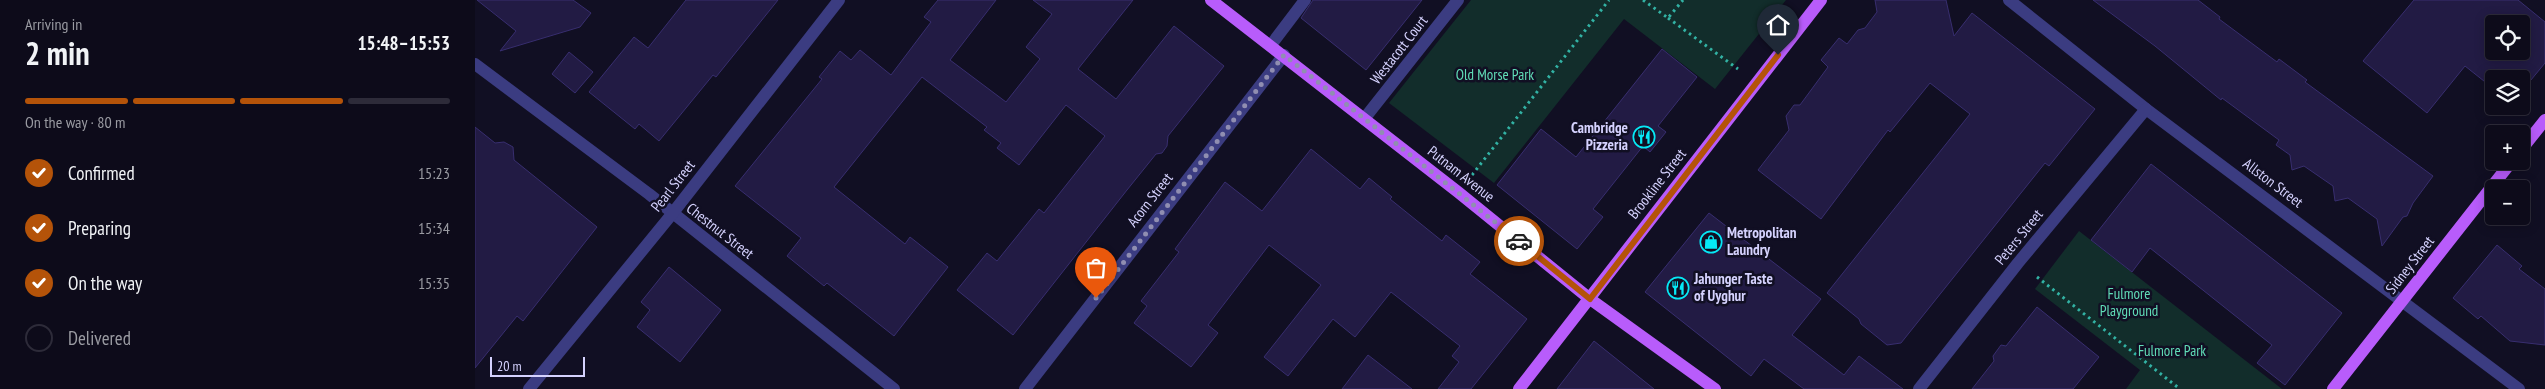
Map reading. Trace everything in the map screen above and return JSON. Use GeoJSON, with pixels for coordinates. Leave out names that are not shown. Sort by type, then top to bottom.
{"type":"FeatureCollection","features":[{"type":"Feature","properties":{"kind":"main road","name":"Putnam Avenue"},"geometry":{"type":"LineString","coordinates":[[1211,0],[1458,192],[1590,299],[1715,389]]}},
{"type":"Feature","properties":{"kind":"main road","name":"Brookline Street"},"geometry":{"type":"LineString","coordinates":[[1519,389],[1821,0]]}},
{"type":"Feature","properties":{"kind":"main road"},"geometry":{"type":"LineString","coordinates":[[2530,139],[2545,120]]}},
{"type":"Feature","properties":{"kind":"main road","name":"Sidney Street"},"geometry":{"type":"LineString","coordinates":[[2333,389],[2505,170]]}},
{"type":"Feature","properties":{"kind":"street","name":"Pearl Street"},"geometry":{"type":"LineString","coordinates":[[529,389],[672,214],[839,0]]}},
{"type":"Feature","properties":{"kind":"street"},"geometry":{"type":"LineString","coordinates":[[1271,45],[1305,0]]}},
{"type":"Feature","properties":{"kind":"street","name":"Westacott Court"},"geometry":{"type":"LineString","coordinates":[[1364,119],[1458,0]]}},
{"type":"Feature","properties":{"kind":"street","name":"Allston Street"},"geometry":{"type":"LineString","coordinates":[[2009,0],[2147,109],[2519,389]]}},
{"type":"Feature","properties":{"kind":"street","name":"Acorn Street"},"geometry":{"type":"LineString","coordinates":[[1025,389],[1284,55]]}},
{"type":"Feature","properties":{"kind":"street","name":"Chestnut Street"},"geometry":{"type":"LineString","coordinates":[[475,64],[649,194],[894,389]]}},
{"type":"Feature","properties":{"kind":"street","name":"Peters Street"},"geometry":{"type":"LineString","coordinates":[[1919,389],[2019,263],[2147,109]]}},
{"type":"Feature","properties":{"kind":"path"},"geometry":{"type":"LineString","coordinates":[[1458,192],[1609,0]]}},
{"type":"Feature","properties":{"kind":"path"},"geometry":{"type":"LineString","coordinates":[[1643,0],[1757,83]]}},
{"type":"Feature","properties":{"kind":"path"},"geometry":{"type":"LineString","coordinates":[[1668,18],[1683,0]]}},
{"type":"Feature","properties":{"kind":"path"},"geometry":{"type":"LineString","coordinates":[[2019,263],[2180,389]]}},
{"type":"Feature","properties":{"kind":"green space","name":"Old Morse Park"},"geometry":{"type":"Polygon","coordinates":[[[1471,0],[1786,0],[1715,89],[1624,19],[1494,183],[1389,103],[1471,0]]]}},
{"type":"Feature","properties":{"kind":"green space","name":"Fulmore Park"},"geometry":{"type":"Polygon","coordinates":[[[2079,231],[2282,389],[2126,389],[2140,370],[2035,289],[2079,231]]]}},
{"type":"Feature","properties":{"kind":"building"},"geometry":{"type":"Polygon","coordinates":[[[477,0],[573,0],[591,13],[580,27],[500,51],[516,31],[477,0]]]}},
{"type":"Feature","properties":{"kind":"building"},"geometry":{"type":"Polygon","coordinates":[[[686,0],[778,0],[716,77],[713,75],[659,141],[639,124],[635,129],[589,92],[634,37],[648,48],[686,0]]]}},
{"type":"Feature","properties":{"kind":"building"},"geometry":{"type":"Polygon","coordinates":[[[938,0],[996,0],[950,60],[1006,102],[1040,59],[1026,47],[1052,14],[1033,0],[1133,0],[1078,69],[1116,99],[1174,26],[1224,66],[1168,136],[1167,146],[1162,153],[1156,154],[1013,335],[957,290],[987,253],[997,261],[1039,209],[1044,213],[1105,136],[1066,105],[1019,165],[997,148],[1001,143],[984,130],[987,127],[922,77],[834,187],[905,244],[910,237],[948,267],[894,336],[827,283],[824,286],[787,256],[801,238],[735,186],[822,79],[819,77],[840,51],[851,60],[860,50],[891,75],[931,22],[924,17],[938,0]]]}},
{"type":"Feature","properties":{"kind":"building"},"geometry":{"type":"Polygon","coordinates":[[[1313,0],[1422,0],[1366,70],[1301,18],[1313,0]]]}},
{"type":"Feature","properties":{"kind":"building"},"geometry":{"type":"Polygon","coordinates":[[[1875,0],[1946,0],[1954,36],[1972,13],[2095,109],[2049,166],[2045,163],[1901,343],[1887,345],[1827,293],[1970,114],[1930,83],[1890,132],[1888,130],[1821,219],[1758,170],[1789,130],[1786,116],[1794,105],[1800,105],[1828,67],[1821,60],[1839,38],[1847,44],[1858,30],[1865,28],[1877,12],[1875,0]]]}},
{"type":"Feature","properties":{"kind":"building"},"geometry":{"type":"Polygon","coordinates":[[[2093,0],[2198,0],[2220,17],[2219,19],[2277,62],[2279,59],[2307,80],[2305,82],[2433,176],[2413,203],[2407,216],[2403,217],[2382,246],[2377,219],[2348,198],[2335,201],[2333,186],[2304,166],[2292,170],[2290,155],[2276,145],[2279,140],[2222,98],[2221,100],[2155,46],[2093,0]]]}},
{"type":"Feature","properties":{"kind":"building"},"geometry":{"type":"Polygon","coordinates":[[[2414,0],[2518,0],[2545,22],[2545,63],[2530,81],[2530,70],[2485,70],[2485,82],[2465,66],[2427,113],[2363,61],[2414,0]]]}},
{"type":"Feature","properties":{"kind":"building"},"geometry":{"type":"Polygon","coordinates":[[[1662,49],[1697,77],[1658,126],[1666,132],[1650,152],[1643,146],[1593,209],[1603,217],[1577,249],[1497,185],[1541,129],[1576,157],[1662,49]]]}},
{"type":"Feature","properties":{"kind":"building"},"geometry":{"type":"Polygon","coordinates":[[[569,52],[593,72],[575,93],[552,74],[569,52]]]}},
{"type":"Feature","properties":{"kind":"building"},"geometry":{"type":"Polygon","coordinates":[[[475,127],[495,143],[504,142],[513,147],[514,160],[597,227],[523,321],[517,316],[475,368],[475,127]]]}},
{"type":"Feature","properties":{"kind":"building"},"geometry":{"type":"Polygon","coordinates":[[[1311,149],[1360,189],[1369,178],[1392,197],[1390,199],[1442,241],[1446,235],[1480,262],[1470,274],[1527,319],[1471,389],[1438,389],[1459,362],[1452,356],[1460,346],[1391,292],[1355,337],[1333,319],[1288,376],[1264,357],[1321,285],[1269,245],[1208,325],[1218,333],[1191,367],[1134,323],[1147,306],[1141,301],[1179,252],[1175,249],[1225,182],[1262,211],[1311,149]]]}},
{"type":"Feature","properties":{"kind":"building"},"geometry":{"type":"Polygon","coordinates":[[[2151,164],[2342,313],[2285,385],[2257,363],[2272,345],[2150,248],[2132,272],[2091,240],[2151,164]]]}},
{"type":"Feature","properties":{"kind":"building"},"geometry":{"type":"Polygon","coordinates":[[[1709,213],[1821,299],[1792,335],[1844,375],[1859,356],[1903,389],[1804,389],[1764,359],[1751,376],[1645,292],[1709,213]]]}},
{"type":"Feature","properties":{"kind":"building"},"geometry":{"type":"Polygon","coordinates":[[[2497,245],[2522,266],[2519,269],[2545,289],[2545,345],[2510,341],[2481,316],[2478,319],[2453,298],[2497,245]]]}},
{"type":"Feature","properties":{"kind":"building"},"geometry":{"type":"Polygon","coordinates":[[[669,267],[721,310],[680,362],[637,327],[650,310],[641,302],[669,267]]]}},
{"type":"Feature","properties":{"kind":"building"},"geometry":{"type":"Polygon","coordinates":[[[2037,307],[2099,357],[2073,389],[1972,389],[1994,361],[1993,356],[2001,345],[2006,346],[2037,307]]]}},
{"type":"Feature","properties":{"kind":"building"},"geometry":{"type":"Polygon","coordinates":[[[1594,341],[1654,389],[1557,389],[1594,341]]]}},
{"type":"Feature","properties":{"kind":"building"},"geometry":{"type":"Polygon","coordinates":[[[1368,355],[1412,389],[1342,389],[1368,355]]]}},
{"type":"Feature","properties":{"kind":"way so far"},"geometry":{"type":"LineString","coordinates":[[1096,298],[1284,55],[1519,241]]}},
{"type":"Feature","properties":{"kind":"place","name":"Cambridge Pizzeria"},"geometry":{"type":"Point","coordinates":[1644,137]}},
{"type":"Feature","properties":{"kind":"place","name":"Metropolitan Laundry"},"geometry":{"type":"Point","coordinates":[1711,242]}},
{"type":"Feature","properties":{"kind":"place","name":"Jahunger Taste of Uyghur"},"geometry":{"type":"Point","coordinates":[1678,288]}},
{"type":"Feature","properties":{"kind":"route"},"geometry":{"type":"LineString","coordinates":[[1519,241],[1590,299],[1778,55]]}},
{"type":"Feature","properties":{"kind":"park label","name":"Fulmore Playground"},"geometry":{"type":"Point","coordinates":[2129,302]}}]}
